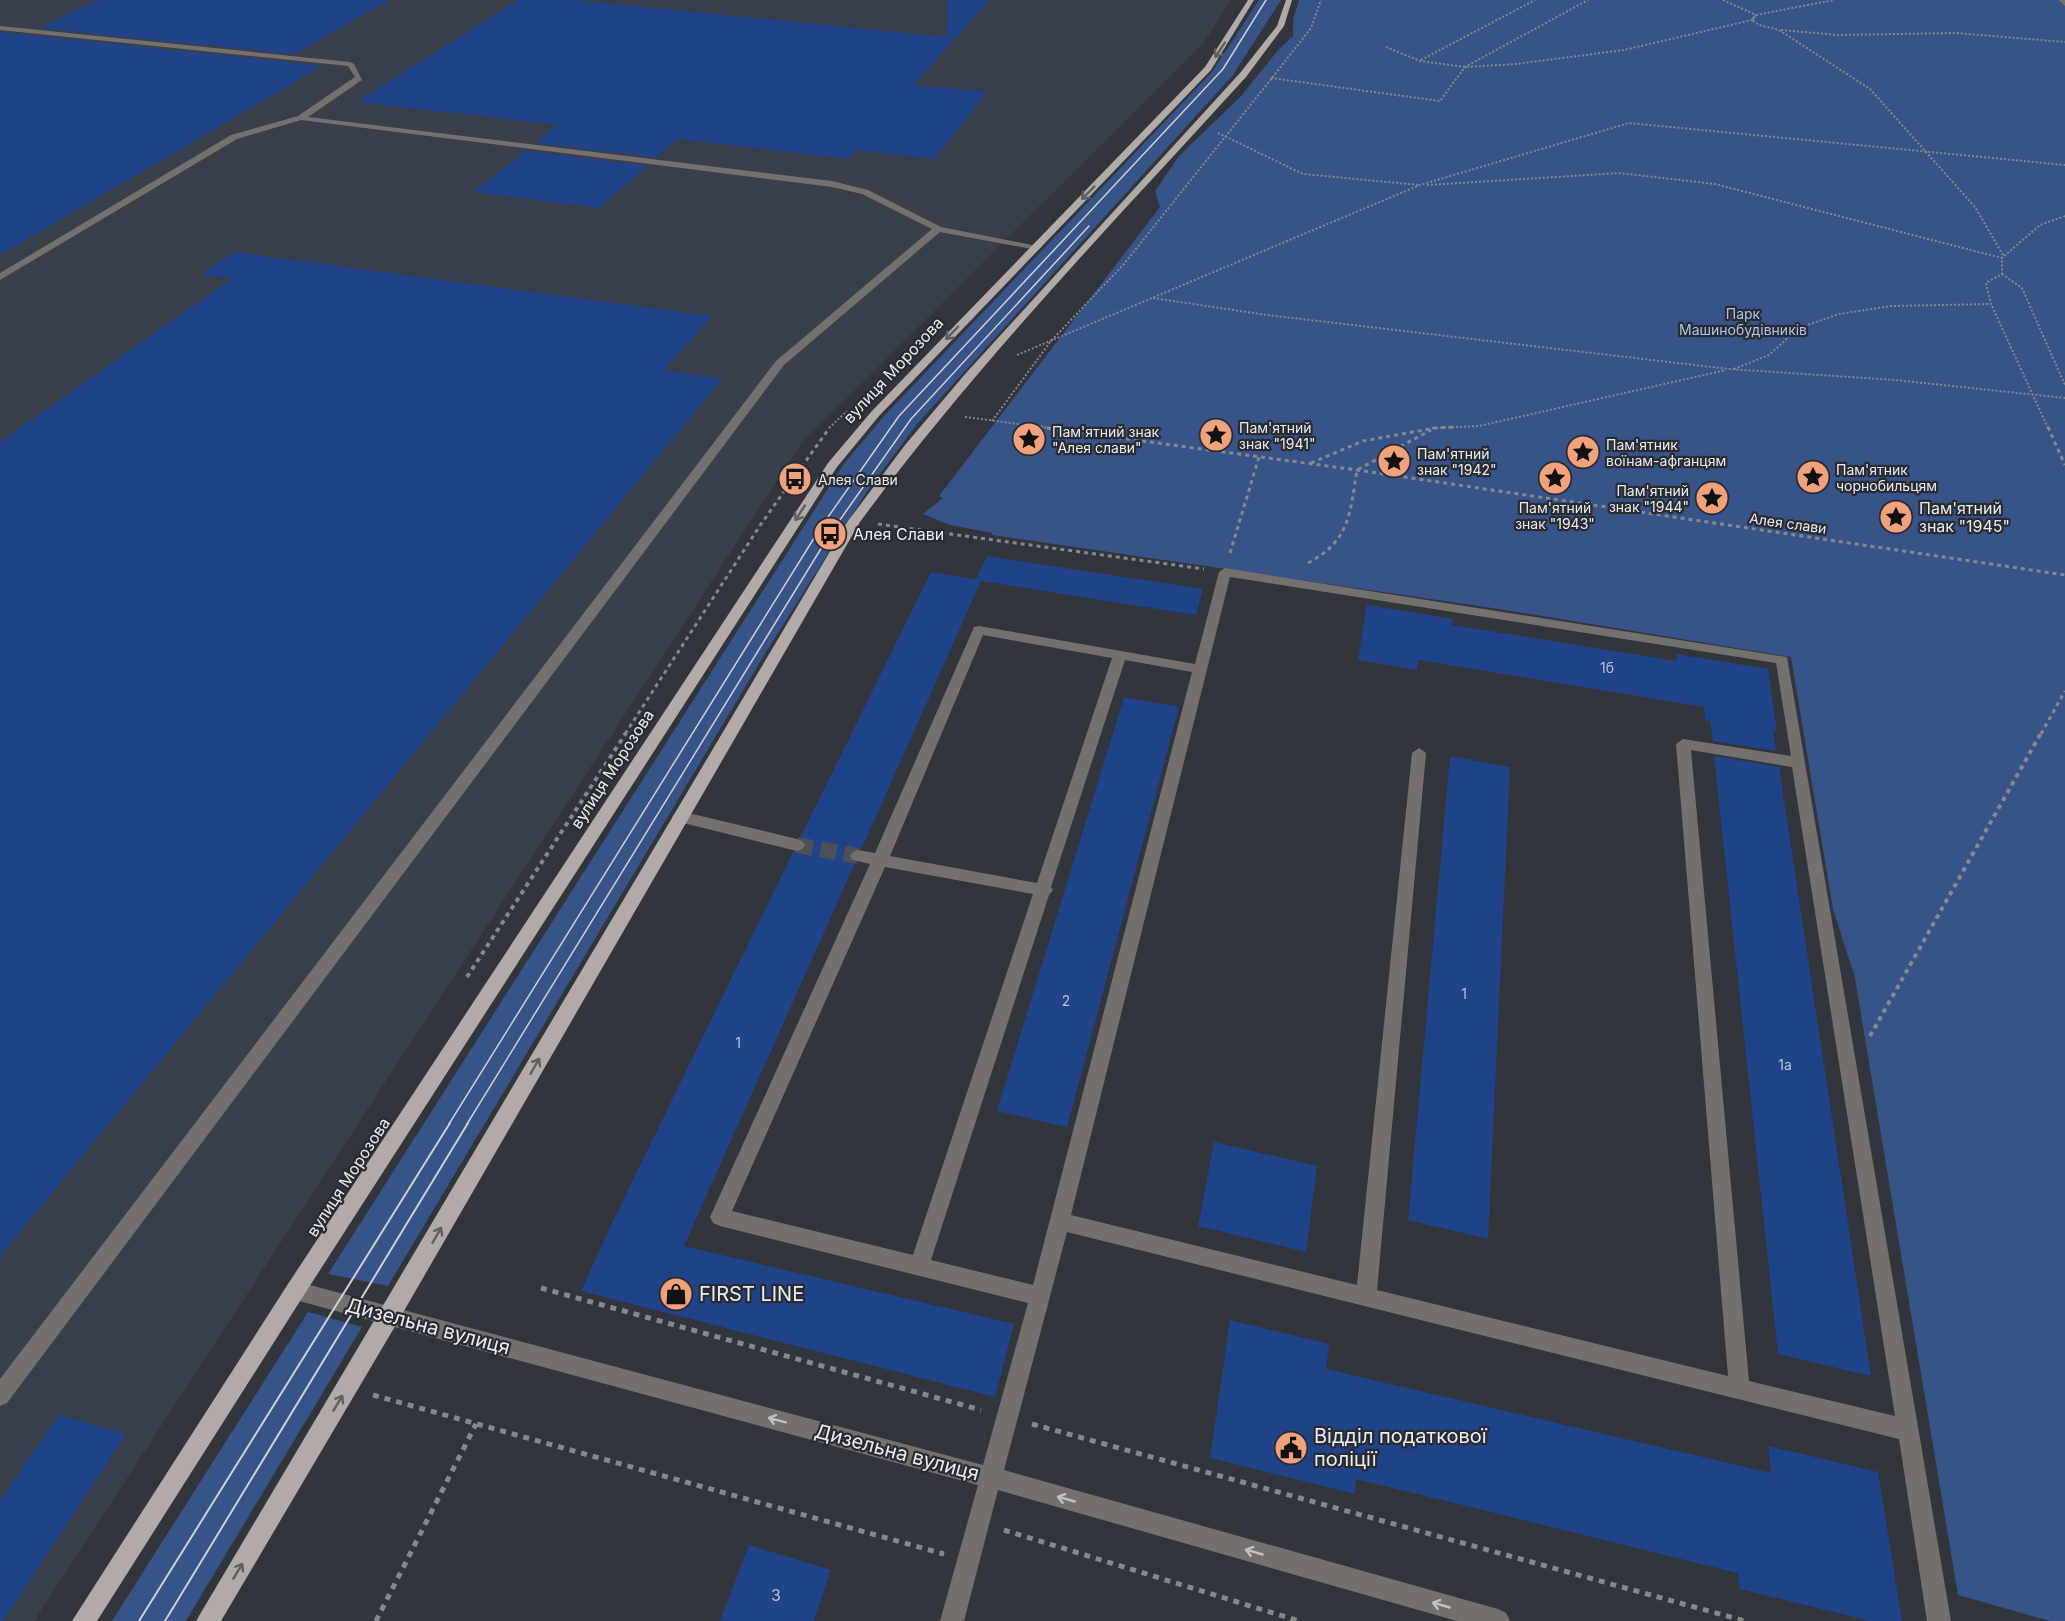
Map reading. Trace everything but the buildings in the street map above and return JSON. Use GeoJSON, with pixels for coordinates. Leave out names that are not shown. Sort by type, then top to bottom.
{"type":"FeatureCollection","features":[{"type":"Feature","properties":{"kind":"main road","name":"вулиця Морозова"},"geometry":{"type":"LineString","coordinates":[[84,1621],[295,1291],[832,465],[875,414],[1208,68],[1251,0]]}},
{"type":"Feature","properties":{"kind":"main road"},"geometry":{"type":"LineString","coordinates":[[208,1621],[390,1316],[854,521],[937,413],[1243,75],[1280,26],[1289,0]]}},
{"type":"Feature","properties":{"kind":"street"},"geometry":{"type":"LineString","coordinates":[[2062,0],[2065,4]]}},
{"type":"Feature","properties":{"kind":"street"},"geometry":{"type":"LineString","coordinates":[[0,28],[350,64],[359,78],[301,118],[234,137],[0,277]]}},
{"type":"Feature","properties":{"kind":"street"},"geometry":{"type":"LineString","coordinates":[[301,118],[557,147],[832,184],[865,192],[938,230],[1037,247]]}},
{"type":"Feature","properties":{"kind":"street"},"geometry":{"type":"LineString","coordinates":[[0,1396],[780,363],[938,230]]}},
{"type":"Feature","properties":{"kind":"street"},"geometry":{"type":"LineString","coordinates":[[952,1621],[977,1521],[1060,1221],[1225,572],[1782,660],[1939,1621]]}},
{"type":"Feature","properties":{"kind":"street"},"geometry":{"type":"LineString","coordinates":[[1039,1296],[720,1217],[880,860],[979,630],[1200,669]]}},
{"type":"Feature","properties":{"kind":"street"},"geometry":{"type":"LineString","coordinates":[[920,1266],[1045,890],[1120,655]]}},
{"type":"Feature","properties":{"kind":"street"},"geometry":{"type":"LineString","coordinates":[[1739,1386],[1683,744],[1799,763]]}},
{"type":"Feature","properties":{"kind":"street"},"geometry":{"type":"LineString","coordinates":[[1366,1296],[1419,753]]}},
{"type":"Feature","properties":{"kind":"street"},"geometry":{"type":"LineString","coordinates":[[680,817],[797,844]]}},
{"type":"Feature","properties":{"kind":"street"},"geometry":{"type":"LineString","coordinates":[[858,856],[1045,890]]}},
{"type":"Feature","properties":{"kind":"street"},"geometry":{"type":"LineString","coordinates":[[1060,1221],[1739,1386],[1907,1430]]}},
{"type":"Feature","properties":{"kind":"street","name":"Дизельна вулиця"},"geometry":{"type":"LineString","coordinates":[[295,1291],[989,1477],[1498,1621]]}},
{"type":"Feature","properties":{"kind":"path"},"geometry":{"type":"LineString","coordinates":[[992,421],[1051,341],[1124,264],[1272,78],[1311,28],[1321,0]]}},
{"type":"Feature","properties":{"kind":"path"},"geometry":{"type":"LineString","coordinates":[[1420,61],[1535,0]]}},
{"type":"Feature","properties":{"kind":"path"},"geometry":{"type":"LineString","coordinates":[[1243,75],[1440,101],[1465,67],[1588,0]]}},
{"type":"Feature","properties":{"kind":"path"},"geometry":{"type":"LineString","coordinates":[[1723,0],[1756,15],[1834,0]]}},
{"type":"Feature","properties":{"kind":"path"},"geometry":{"type":"LineString","coordinates":[[1386,47],[1420,61],[1465,67],[1516,64],[1624,50],[1752,20],[1756,15]]}},
{"type":"Feature","properties":{"kind":"path"},"geometry":{"type":"LineString","coordinates":[[1752,20],[1760,25],[1779,30],[1838,35],[1956,33],[2065,42]]}},
{"type":"Feature","properties":{"kind":"path"},"geometry":{"type":"LineString","coordinates":[[1779,30],[1870,89],[1923,152],[1975,207],[2003,255],[2002,274]]}},
{"type":"Feature","properties":{"kind":"path"},"geometry":{"type":"LineString","coordinates":[[1010,358],[1420,186],[1629,123],[2065,165]]}},
{"type":"Feature","properties":{"kind":"path"},"geometry":{"type":"LineString","coordinates":[[1198,124],[1303,174],[1420,186],[1619,173],[1714,184],[2002,258]]}},
{"type":"Feature","properties":{"kind":"path"},"geometry":{"type":"LineString","coordinates":[[2002,258],[2040,225],[2065,216]]}},
{"type":"Feature","properties":{"kind":"path"},"geometry":{"type":"LineString","coordinates":[[2002,274],[1986,283],[1991,304],[2065,465]]}},
{"type":"Feature","properties":{"kind":"path"},"geometry":{"type":"LineString","coordinates":[[2002,274],[2022,288],[2065,385]]}},
{"type":"Feature","properties":{"kind":"path"},"geometry":{"type":"LineString","coordinates":[[1152,298],[1267,315],[1730,369],[1895,380],[2065,398]]}},
{"type":"Feature","properties":{"kind":"path"},"geometry":{"type":"LineString","coordinates":[[1310,464],[1363,441],[1435,428],[1479,426],[1747,366],[1777,349],[1800,328],[1833,314],[1948,303],[1991,304]]}},
{"type":"Feature","properties":{"kind":"path","name":"Алея слави"},"geometry":{"type":"LineString","coordinates":[[937,413],[1357,470],[2065,575]]}},
{"type":"Feature","properties":{"kind":"path"},"geometry":{"type":"LineString","coordinates":[[1272,579],[1328,554],[1340,540],[1347,523],[1357,470],[1435,428]]}},
{"type":"Feature","properties":{"kind":"path"},"geometry":{"type":"LineString","coordinates":[[854,521],[1225,572],[1259,457]]}},
{"type":"Feature","properties":{"kind":"path"},"geometry":{"type":"LineString","coordinates":[[1849,1073],[2065,691]]}},
{"type":"Feature","properties":{"kind":"path"},"geometry":{"type":"LineString","coordinates":[[541,1288],[1745,1621]]}},
{"type":"Feature","properties":{"kind":"path"},"geometry":{"type":"LineString","coordinates":[[347,1387],[968,1560]]}},
{"type":"Feature","properties":{"kind":"path"},"geometry":{"type":"LineString","coordinates":[[376,1621],[476,1424]]}},
{"type":"Feature","properties":{"kind":"path"},"geometry":{"type":"LineString","coordinates":[[977,1521],[1299,1621]]}},
{"type":"Feature","properties":{"kind":"shaded area"},"geometry":{"type":"Polygon","coordinates":[[[0,0],[1231,0],[1205,41],[801,444],[34,1621],[0,1621],[0,0]]]}},
{"type":"Feature","properties":{"kind":"green space"},"geometry":{"type":"Polygon","coordinates":[[[1259,0],[1281,0],[1233,75],[917,424],[866,493],[766,652],[388,1286],[328,1274],[843,465],[884,416],[1212,72],[1259,0]]]}},
{"type":"Feature","properties":{"kind":"green space","name":"Парк Машинобудівників"},"geometry":{"type":"Polygon","coordinates":[[[1299,0],[2065,0],[2065,1621],[2050,1621],[1958,1595],[1855,978],[1833,909],[1791,657],[1499,609],[992,535],[992,533],[950,525],[923,514],[943,498],[939,496],[1160,207],[1155,191],[1179,156],[1241,96],[1279,49],[1293,36],[1293,19],[1299,0]]]}},
{"type":"Feature","properties":{"kind":"green space"},"geometry":{"type":"Polygon","coordinates":[[[308,1312],[362,1327],[186,1621],[112,1621],[308,1312]]]}},
{"type":"Feature","properties":{"kind":"tunnel"},"geometry":{"type":"LineString","coordinates":[[797,845],[858,856]]}},
{"type":"Feature","properties":{"kind":"tram line"},"geometry":{"type":"LineString","coordinates":[[449,1124],[821,527],[899,416],[1223,69],[1266,0]]}},
{"type":"Feature","properties":{"kind":"tram line"},"geometry":{"type":"LineString","coordinates":[[467,1124],[830,534],[911,419],[1089,226]]}},
{"type":"Feature","properties":{"kind":"tram line"},"geometry":{"type":"LineString","coordinates":[[139,1621],[450,1123]]}},
{"type":"Feature","properties":{"kind":"tram line"},"geometry":{"type":"LineString","coordinates":[[165,1621],[468,1123]]}},
{"type":"Feature","properties":{"kind":"place","name":"Пам'ятний знак \"1941\""},"geometry":{"type":"Point","coordinates":[1216,435]}},
{"type":"Feature","properties":{"kind":"place","name":"Пам'ятний знак \"Алея слави\""},"geometry":{"type":"Point","coordinates":[1029,439]}},
{"type":"Feature","properties":{"kind":"place","name":"Пам'ятник воїнам-афганцям"},"geometry":{"type":"Point","coordinates":[1583,452]}},
{"type":"Feature","properties":{"kind":"place","name":"Пам'ятний знак \"1942\""},"geometry":{"type":"Point","coordinates":[1394,461]}},
{"type":"Feature","properties":{"kind":"place","name":"Пам'ятник чорнобильцям"},"geometry":{"type":"Point","coordinates":[1813,477]}},
{"type":"Feature","properties":{"kind":"place","name":"Пам'ятний знак \"1943\""},"geometry":{"type":"Point","coordinates":[1555,478]}},
{"type":"Feature","properties":{"kind":"place","name":"Aлея Слави"},"geometry":{"type":"Point","coordinates":[795,479]}},
{"type":"Feature","properties":{"kind":"place","name":"Пам'ятний знак \"1944\""},"geometry":{"type":"Point","coordinates":[1712,498]}},
{"type":"Feature","properties":{"kind":"place","name":"Пам'ятний знак \"1945\""},"geometry":{"type":"Point","coordinates":[1896,517]}},
{"type":"Feature","properties":{"kind":"place","name":"Алея Слави"},"geometry":{"type":"Point","coordinates":[830,534]}},
{"type":"Feature","properties":{"kind":"place","name":"FIRST LINE"},"geometry":{"type":"Point","coordinates":[676,1294]}},
{"type":"Feature","properties":{"kind":"place","name":"Відділ податкової поліції"},"geometry":{"type":"Point","coordinates":[1291,1448]}}]}
